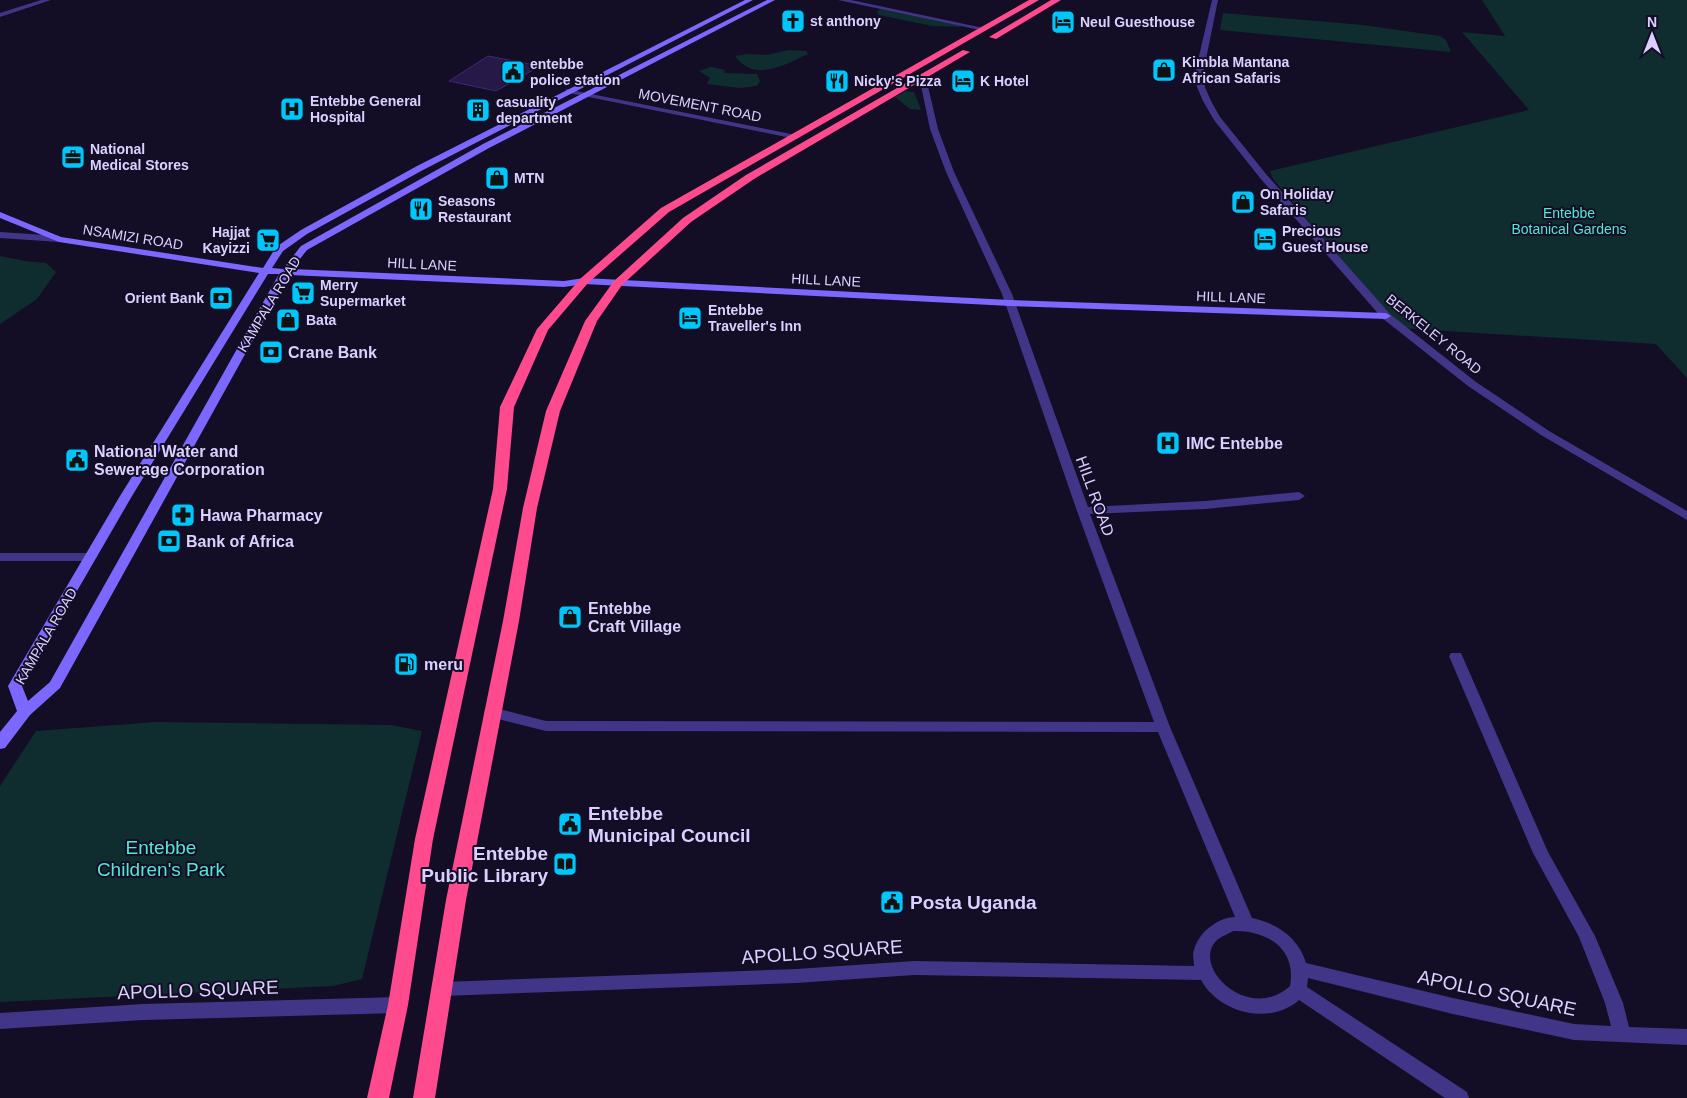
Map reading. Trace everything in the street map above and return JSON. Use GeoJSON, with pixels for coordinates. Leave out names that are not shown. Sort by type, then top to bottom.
{"type":"FeatureCollection","features":[{"type":"Feature","properties":{"kind":"highway"},"geometry":{"type":"LineString","coordinates":[[378,1098],[398,1005],[424,839],[500,490],[507,407],[525,364],[543,329],[584,281],[664,210],[1035,0]]}},
{"type":"Feature","properties":{"kind":"highway"},"geometry":{"type":"LineString","coordinates":[[424,1098],[456,900],[530,508],[553,411],[591,321],[618,283],[687,220],[750,177],[1056,0]]}},
{"type":"Feature","properties":{"kind":"main road","name":"KAMPALA ROAD"},"geometry":{"type":"LineString","coordinates":[[24,710],[15,686],[126,496],[279,249],[420,168],[750,0]]}},
{"type":"Feature","properties":{"kind":"main road","name":"KAMPALA ROAD"},"geometry":{"type":"LineString","coordinates":[[0,744],[10,726],[24,710],[56,685],[286,271],[298,254],[313,241],[436,173],[772,0]]}},
{"type":"Feature","properties":{"kind":"main road"},"geometry":{"type":"LineString","coordinates":[[420,168],[436,173]]}},
{"type":"Feature","properties":{"kind":"main road","name":"NSAMIZI ROAD"},"geometry":{"type":"LineString","coordinates":[[0,215],[59,239],[266,271]]}},
{"type":"Feature","properties":{"kind":"main road","name":"HILL LANE"},"geometry":{"type":"LineString","coordinates":[[266,271],[564,284],[584,281],[1010,304],[1386,316]]}},
{"type":"Feature","properties":{"kind":"street"},"geometry":{"type":"LineString","coordinates":[[0,15],[48,0]]}},
{"type":"Feature","properties":{"kind":"street"},"geometry":{"type":"LineString","coordinates":[[841,0],[986,29]]}},
{"type":"Feature","properties":{"kind":"street","name":"BERKELEY ROAD"},"geometry":{"type":"LineString","coordinates":[[1215,0],[1200,69],[1201,87],[1207,101],[1217,118],[1263,176],[1386,316],[1472,384],[1545,432],[1687,516]]}},
{"type":"Feature","properties":{"kind":"street","name":"HILL ROAD"},"geometry":{"type":"LineString","coordinates":[[922,78],[934,130],[950,172],[981,235],[1010,304],[1083,511],[1163,727],[1246,924]]}},
{"type":"Feature","properties":{"kind":"street","name":"MOVEMENT ROAD"},"geometry":{"type":"LineString","coordinates":[[569,92],[796,137]]}},
{"type":"Feature","properties":{"kind":"street"},"geometry":{"type":"LineString","coordinates":[[0,235],[59,239]]}},
{"type":"Feature","properties":{"kind":"street"},"geometry":{"type":"LineString","coordinates":[[1083,511],[1205,505],[1299,496]]}},
{"type":"Feature","properties":{"kind":"street"},"geometry":{"type":"LineString","coordinates":[[0,557],[91,557]]}},
{"type":"Feature","properties":{"kind":"street"},"geometry":{"type":"LineString","coordinates":[[1456,656],[1542,853],[1587,936],[1614,1003],[1622,1033]]}},
{"type":"Feature","properties":{"kind":"street"},"geometry":{"type":"LineString","coordinates":[[491,712],[546,726],[1163,727]]}},
{"type":"Feature","properties":{"kind":"street"},"geometry":{"type":"LineString","coordinates":[[1230,924],[1246,924],[1261,927],[1278,937],[1297,958],[1300,969],[1298,990],[1282,1003],[1264,1007],[1244,1004],[1217,990],[1204,973],[1200,958],[1202,945],[1210,935],[1219,928],[1230,924]]}},
{"type":"Feature","properties":{"kind":"street","name":"APOLLO SQUARE"},"geometry":{"type":"LineString","coordinates":[[443,989],[796,976],[914,968],[1204,973]]}},
{"type":"Feature","properties":{"kind":"street","name":"APOLLO SQUARE"},"geometry":{"type":"LineString","coordinates":[[1300,969],[1453,1006],[1574,1032],[1687,1037]]}},
{"type":"Feature","properties":{"kind":"street"},"geometry":{"type":"LineString","coordinates":[[1298,990],[1460,1098]]}},
{"type":"Feature","properties":{"kind":"street","name":"APOLLO SQUARE"},"geometry":{"type":"LineString","coordinates":[[0,1022],[143,1012],[398,1005]]}},
{"type":"Feature","properties":{"kind":"green space","name":"Entebbe Botanical Gardens"},"geometry":{"type":"Polygon","coordinates":[[[1482,0],[1687,0],[1687,378],[1656,344],[1398,328],[1273,179],[1270,171],[1529,110],[1462,32],[1505,36],[1482,0]]]}},
{"type":"Feature","properties":{"kind":"green space"},"geometry":{"type":"Polygon","coordinates":[[[880,9],[962,27],[932,26],[879,15],[877,12],[880,9]]]}},
{"type":"Feature","properties":{"kind":"green space"},"geometry":{"type":"Polygon","coordinates":[[[1223,13],[1363,25],[1440,36],[1446,40],[1451,52],[1220,30],[1223,13]]]}},
{"type":"Feature","properties":{"kind":"green space"},"geometry":{"type":"Polygon","coordinates":[[[788,50],[806,51],[808,54],[779,67],[760,70],[751,69],[735,56],[748,54],[767,55],[788,50]]]}},
{"type":"Feature","properties":{"kind":"green space"},"geometry":{"type":"Polygon","coordinates":[[[711,67],[725,70],[724,73],[757,74],[760,81],[757,86],[739,88],[707,84],[710,78],[699,71],[711,67]]]}},
{"type":"Feature","properties":{"kind":"green space"},"geometry":{"type":"Polygon","coordinates":[[[905,91],[914,92],[921,110],[910,109],[895,97],[905,91]]]}},
{"type":"Feature","properties":{"kind":"green space"},"geometry":{"type":"Polygon","coordinates":[[[0,256],[46,263],[56,272],[37,299],[0,324],[0,256]]]}},
{"type":"Feature","properties":{"kind":"green space","name":"Entebbe Children's Park"},"geometry":{"type":"Polygon","coordinates":[[[156,722],[391,725],[422,731],[362,979],[333,986],[0,1002],[0,786],[36,731],[156,722]]]}},
{"type":"Feature","properties":{"kind":"building","name":"entebbe police station"},"geometry":{"type":"Polygon","coordinates":[[[488,56],[540,66],[496,91],[449,81],[488,56]]]}},
{"type":"Feature","properties":{"kind":"place","name":"st anthony"},"geometry":{"type":"Point","coordinates":[793,21]}},
{"type":"Feature","properties":{"kind":"place","name":"Neul Guesthouse"},"geometry":{"type":"Point","coordinates":[1063,22]}},
{"type":"Feature","properties":{"kind":"place","name":"Kimbla Mantana African Safaris"},"geometry":{"type":"Point","coordinates":[1164,70]}},
{"type":"Feature","properties":{"kind":"place","name":"entebbe police station"},"geometry":{"type":"Point","coordinates":[513,72]}},
{"type":"Feature","properties":{"kind":"place","name":"Nicky's Pizza"},"geometry":{"type":"Point","coordinates":[837,81]}},
{"type":"Feature","properties":{"kind":"place","name":"K Hotel"},"geometry":{"type":"Point","coordinates":[963,81]}},
{"type":"Feature","properties":{"kind":"place","name":"Entebbe General Hospital"},"geometry":{"type":"Point","coordinates":[292,109]}},
{"type":"Feature","properties":{"kind":"place","name":"casuality department"},"geometry":{"type":"Point","coordinates":[478,110]}},
{"type":"Feature","properties":{"kind":"place","name":"National Medical Stores"},"geometry":{"type":"Point","coordinates":[73,157]}},
{"type":"Feature","properties":{"kind":"place","name":"MTN"},"geometry":{"type":"Point","coordinates":[497,178]}},
{"type":"Feature","properties":{"kind":"place","name":"On Holiday Safaris"},"geometry":{"type":"Point","coordinates":[1243,202]}},
{"type":"Feature","properties":{"kind":"place","name":"Seasons Restaurant"},"geometry":{"type":"Point","coordinates":[421,209]}},
{"type":"Feature","properties":{"kind":"place","name":"Precious Guest House"},"geometry":{"type":"Point","coordinates":[1265,239]}},
{"type":"Feature","properties":{"kind":"place","name":"Hajjat Kayizzi"},"geometry":{"type":"Point","coordinates":[268,240]}},
{"type":"Feature","properties":{"kind":"place","name":"Merry Supermarket"},"geometry":{"type":"Point","coordinates":[303,293]}},
{"type":"Feature","properties":{"kind":"place","name":"Orient Bank"},"geometry":{"type":"Point","coordinates":[221,298]}},
{"type":"Feature","properties":{"kind":"place","name":"Entebbe Traveller's Inn"},"geometry":{"type":"Point","coordinates":[690,318]}},
{"type":"Feature","properties":{"kind":"place","name":"Bata"},"geometry":{"type":"Point","coordinates":[288,320]}},
{"type":"Feature","properties":{"kind":"place","name":"Crane Bank"},"geometry":{"type":"Point","coordinates":[271,352]}},
{"type":"Feature","properties":{"kind":"place","name":"IMC Entebbe"},"geometry":{"type":"Point","coordinates":[1168,443]}},
{"type":"Feature","properties":{"kind":"place","name":"National Water and Sewerage Corporation"},"geometry":{"type":"Point","coordinates":[77,460]}},
{"type":"Feature","properties":{"kind":"place","name":"Hawa Pharmacy"},"geometry":{"type":"Point","coordinates":[183,515]}},
{"type":"Feature","properties":{"kind":"place","name":"Bank of Africa"},"geometry":{"type":"Point","coordinates":[169,541]}},
{"type":"Feature","properties":{"kind":"place","name":"Entebbe Craft Village"},"geometry":{"type":"Point","coordinates":[570,617]}},
{"type":"Feature","properties":{"kind":"place","name":"meru"},"geometry":{"type":"Point","coordinates":[406,664]}},
{"type":"Feature","properties":{"kind":"place","name":"Entebbe Municipal Council"},"geometry":{"type":"Point","coordinates":[570,824]}},
{"type":"Feature","properties":{"kind":"place","name":"Entebbe Public Library"},"geometry":{"type":"Point","coordinates":[565,864]}},
{"type":"Feature","properties":{"kind":"place","name":"Posta Uganda"},"geometry":{"type":"Point","coordinates":[892,902]}}]}
